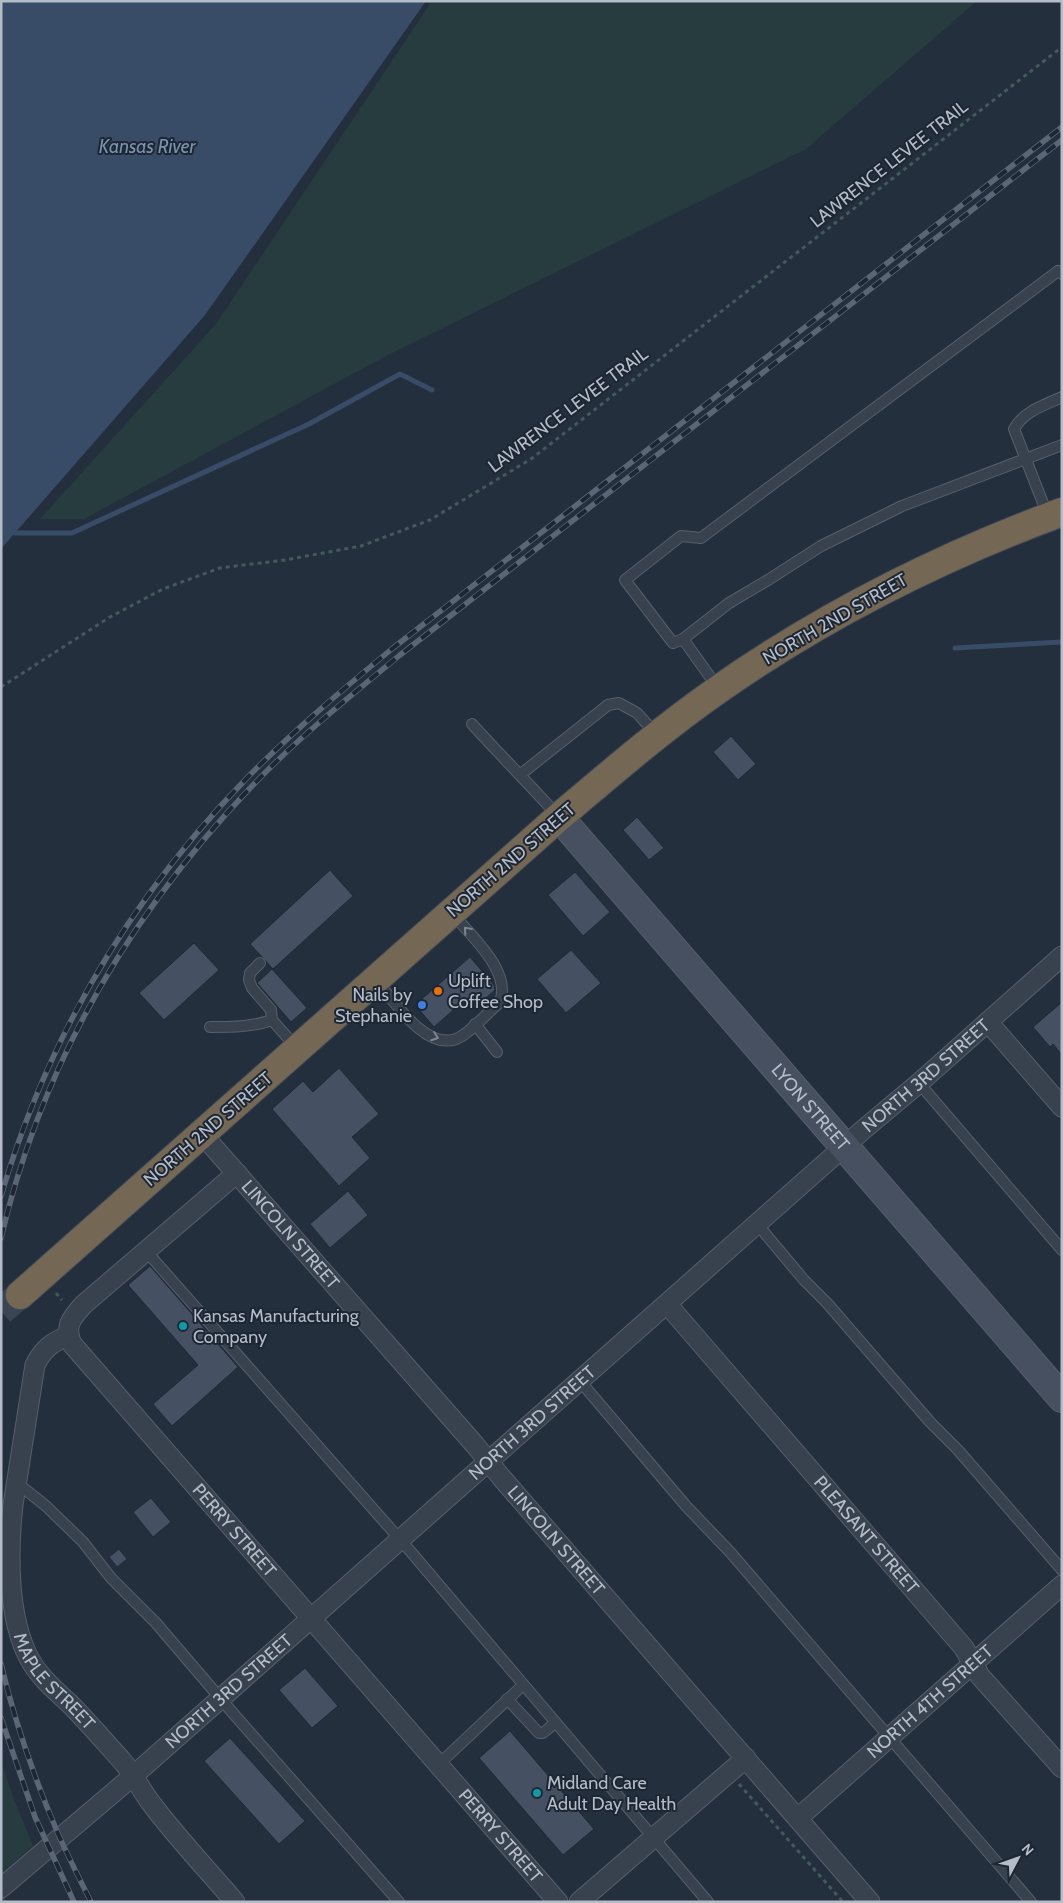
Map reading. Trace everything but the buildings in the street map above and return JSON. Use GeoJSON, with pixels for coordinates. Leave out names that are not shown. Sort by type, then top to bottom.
{"type":"FeatureCollection","features":[{"type":"Feature","properties":{"kind":"highway","name":"NORTH 2ND STREET"},"geometry":{"type":"LineString","coordinates":[[20,1295],[559,818],[657,735],[719,689],[815,627],[863,600],[947,559],[1055,515]]}},
{"type":"Feature","properties":{"kind":"street","name":"LYON STREET"},"geometry":{"type":"LineString","coordinates":[[559,818],[1062,1398]]}},
{"type":"Feature","properties":{"kind":"street","name":"NORTH 3RD STREET"},"geometry":{"type":"LineString","coordinates":[[1,1888],[133,1776],[845,1146],[1060,962]]}},
{"type":"Feature","properties":{"kind":"street"},"geometry":{"type":"LineString","coordinates":[[988,1022],[1062,1108]]}},
{"type":"Feature","properties":{"kind":"street","name":"LINCOLN STREET"},"geometry":{"type":"LineString","coordinates":[[202,1134],[870,1902]]}},
{"type":"Feature","properties":{"kind":"street"},"geometry":{"type":"LineString","coordinates":[[68,1336],[68,1327],[71,1320],[83,1306],[237,1174]]}},
{"type":"Feature","properties":{"kind":"street","name":"PLEASANT STREET"},"geometry":{"type":"LineString","coordinates":[[667,1304],[964,1648],[980,1676],[1062,1768]]}},
{"type":"Feature","properties":{"kind":"street","name":"MAPLE STREET"},"geometry":{"type":"LineString","coordinates":[[68,1336],[56,1340],[41,1353],[35,1365],[17,1484],[11,1526],[10,1554],[14,1604],[22,1643],[29,1658],[43,1679],[84,1719],[125,1765],[150,1803],[235,1902]]}},
{"type":"Feature","properties":{"kind":"street","name":"PERRY STREET"},"geometry":{"type":"LineString","coordinates":[[68,1336],[78,1352],[558,1902]]}},
{"type":"Feature","properties":{"kind":"street","name":"NORTH 4TH STREET"},"geometry":{"type":"LineString","coordinates":[[798,1818],[1062,1585]]}},
{"type":"Feature","properties":{"kind":"street"},"geometry":{"type":"LineString","coordinates":[[579,1902],[746,1758]]}},
{"type":"Feature","properties":{"kind":"lane"},"geometry":{"type":"LineString","coordinates":[[1062,274],[1058,271],[701,538],[681,536],[626,580],[673,643],[683,639],[729,602],[821,546],[902,506],[1062,445]]}},
{"type":"Feature","properties":{"kind":"lane"},"geometry":{"type":"LineString","coordinates":[[1055,515],[1026,458],[1014,429],[1016,424],[1027,413],[1062,397]]}},
{"type":"Feature","properties":{"kind":"lane"},"geometry":{"type":"LineString","coordinates":[[683,639],[719,689]]}},
{"type":"Feature","properties":{"kind":"lane"},"geometry":{"type":"LineString","coordinates":[[521,774],[608,705],[619,703],[637,713],[657,735]]}},
{"type":"Feature","properties":{"kind":"lane"},"geometry":{"type":"LineString","coordinates":[[472,724],[509,765],[521,774],[559,818]]}},
{"type":"Feature","properties":{"kind":"lane"},"geometry":{"type":"LineString","coordinates":[[376,980],[416,1026],[437,1040],[455,1039],[500,1002],[503,995],[503,985],[499,974],[488,956],[452,913]]}},
{"type":"Feature","properties":{"kind":"lane"},"geometry":{"type":"LineString","coordinates":[[260,963],[250,973],[249,980],[252,988],[271,1010],[272,1020],[298,1049]]}},
{"type":"Feature","properties":{"kind":"lane"},"geometry":{"type":"LineString","coordinates":[[210,1027],[238,1027],[272,1020]]}},
{"type":"Feature","properties":{"kind":"lane"},"geometry":{"type":"LineString","coordinates":[[475,1024],[497,1052]]}},
{"type":"Feature","properties":{"kind":"lane"},"geometry":{"type":"LineString","coordinates":[[919,1083],[1062,1250]]}},
{"type":"Feature","properties":{"kind":"lane"},"geometry":{"type":"LineString","coordinates":[[757,1224],[804,1280],[827,1303],[930,1422],[958,1450],[1062,1570]]}},
{"type":"Feature","properties":{"kind":"lane"},"geometry":{"type":"LineString","coordinates":[[146,1251],[400,1540],[708,1902]]}},
{"type":"Feature","properties":{"kind":"lane"},"geometry":{"type":"LineString","coordinates":[[580,1381],[686,1506],[730,1552],[1031,1902]]}},
{"type":"Feature","properties":{"kind":"lane"},"geometry":{"type":"LineString","coordinates":[[17,1484],[46,1506],[83,1542],[110,1578],[156,1623],[399,1902]]}},
{"type":"Feature","properties":{"kind":"lane"},"geometry":{"type":"LineString","coordinates":[[438,1765],[523,1685]]}},
{"type":"Feature","properties":{"kind":"lane"},"geometry":{"type":"LineString","coordinates":[[507,1699],[539,1733],[543,1733],[555,1723]]}},
{"type":"Feature","properties":{"kind":"path","name":"LAWRENCE LEVEE TRAIL"},"geometry":{"type":"LineString","coordinates":[[1,687],[110,618],[163,589],[220,568],[285,560],[361,546],[430,520],[496,481],[539,453],[1062,47]]}},
{"type":"Feature","properties":{"kind":"path"},"geometry":{"type":"LineString","coordinates":[[56,1293],[62,1300]]}},
{"type":"Feature","properties":{"kind":"path"},"geometry":{"type":"LineString","coordinates":[[729,1773],[843,1902]]}},
{"type":"Feature","properties":{"kind":"green space"},"geometry":{"type":"Polygon","coordinates":[[[432,1],[977,1],[806,149],[386,356],[84,519],[40,519],[216,324],[432,1]]]}},
{"type":"Feature","properties":{"kind":"green space"},"geometry":{"type":"Polygon","coordinates":[[[1,1762],[33,1846],[1,1873],[1,1762]]]}},
{"type":"Feature","properties":{"kind":"water","name":"Kansas River"},"geometry":{"type":"Polygon","coordinates":[[[1,1],[426,1],[205,315],[1,549],[1,1]]]}},
{"type":"Feature","properties":{"kind":"waterway"},"geometry":{"type":"LineString","coordinates":[[1,528],[15,533],[72,533],[309,424],[400,374],[432,390]]}},
{"type":"Feature","properties":{"kind":"waterway"},"geometry":{"type":"LineString","coordinates":[[955,648],[1062,642]]}},
{"type":"Feature","properties":{"kind":"tunnel"},"geometry":{"type":"LineString","coordinates":[[1,1311],[20,1295]]}},
{"type":"Feature","properties":{"kind":"railway"},"geometry":{"type":"LineString","coordinates":[[1,1196],[20,1137],[43,1080],[69,1025],[98,972],[130,921],[165,872],[246,779],[299,728],[393,648],[1062,127]]}},
{"type":"Feature","properties":{"kind":"railway"},"geometry":{"type":"LineString","coordinates":[[1,1238],[19,1174],[40,1112],[66,1052],[96,995],[130,939],[167,886],[208,834],[253,785],[306,734],[400,655],[1062,140]]}},
{"type":"Feature","properties":{"kind":"railway"},"geometry":{"type":"LineString","coordinates":[[1,1664],[19,1730],[42,1794],[59,1836],[91,1902]]}},
{"type":"Feature","properties":{"kind":"railway"},"geometry":{"type":"LineString","coordinates":[[1,1718],[35,1817],[74,1902]]}},
{"type":"Feature","properties":{"kind":"place","name":"Uplift Coffee Shop"},"geometry":{"type":"Point","coordinates":[438,991]}},
{"type":"Feature","properties":{"kind":"place","name":"Nails by Stephanie"},"geometry":{"type":"Point","coordinates":[422,1005]}},
{"type":"Feature","properties":{"kind":"place","name":"Kansas Manufacturing Company"},"geometry":{"type":"Point","coordinates":[183,1326]}},
{"type":"Feature","properties":{"kind":"place","name":"Midland Care Adult Day Health"},"geometry":{"type":"Point","coordinates":[537,1793]}}]}
